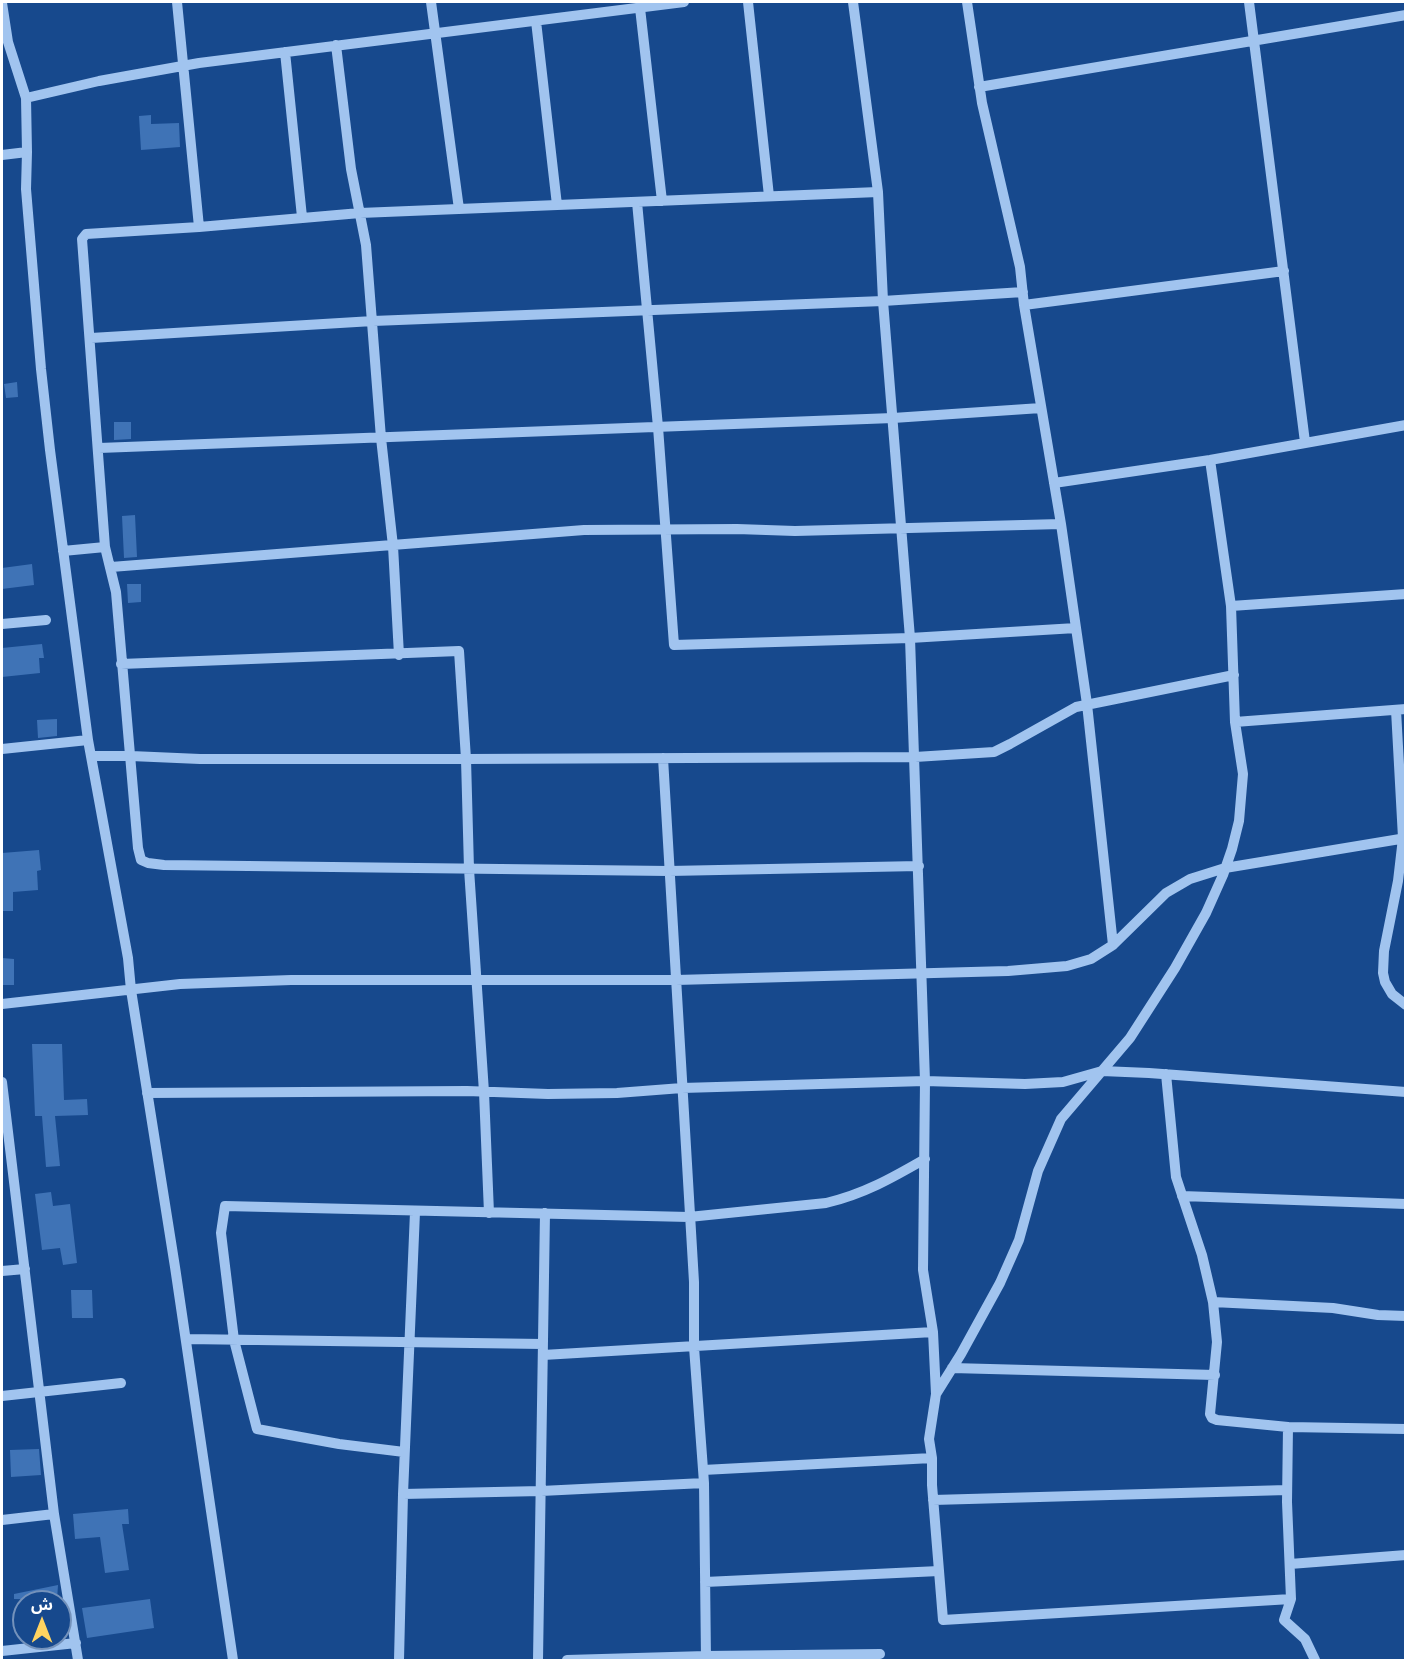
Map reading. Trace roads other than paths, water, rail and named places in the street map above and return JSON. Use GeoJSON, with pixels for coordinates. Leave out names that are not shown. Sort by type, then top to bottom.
{"type":"FeatureCollection","features":[{"type":"Feature","properties":{"kind":"street"},"geometry":{"type":"LineString","coordinates":[[177,2],[199,227]]}},
{"type":"Feature","properties":{"kind":"street"},"geometry":{"type":"LineString","coordinates":[[431,2],[459,209]]}},
{"type":"Feature","properties":{"kind":"street"},"geometry":{"type":"LineString","coordinates":[[26,98],[99,81],[285,52],[684,2]]}},
{"type":"Feature","properties":{"kind":"street"},"geometry":{"type":"LineString","coordinates":[[748,2],[770,196]]}},
{"type":"Feature","properties":{"kind":"street"},"geometry":{"type":"LineString","coordinates":[[853,2],[878,192],[883,301],[910,638],[925,1081],[923,1270],[933,1332],[936,1394],[928,1439],[932,1458],[933,1500],[943,1620],[1291,1599]]}},
{"type":"Feature","properties":{"kind":"street"},"geometry":{"type":"LineString","coordinates":[[967,2],[979,87],[1020,267],[1024,305],[1061,524],[1087,704],[1113,945]]}},
{"type":"Feature","properties":{"kind":"street"},"geometry":{"type":"LineString","coordinates":[[1249,2],[1305,442]]}},
{"type":"Feature","properties":{"kind":"street"},"geometry":{"type":"LineString","coordinates":[[2,3],[8,42],[26,98],[26,189],[41,369],[88,740],[128,958],[233,1660]]}},
{"type":"Feature","properties":{"kind":"street"},"geometry":{"type":"LineString","coordinates":[[640,8],[662,201]]}},
{"type":"Feature","properties":{"kind":"street"},"geometry":{"type":"LineString","coordinates":[[979,87],[1406,15]]}},
{"type":"Feature","properties":{"kind":"street"},"geometry":{"type":"LineString","coordinates":[[536,21],[557,206]]}},
{"type":"Feature","properties":{"kind":"street"},"geometry":{"type":"LineString","coordinates":[[336,45],[351,169],[366,245],[381,438],[393,546],[399,655]]}},
{"type":"Feature","properties":{"kind":"street"},"geometry":{"type":"LineString","coordinates":[[285,52],[302,218]]}},
{"type":"Feature","properties":{"kind":"street"},"geometry":{"type":"LineString","coordinates":[[2,155],[27,152]]}},
{"type":"Feature","properties":{"kind":"street"},"geometry":{"type":"LineString","coordinates":[[878,192],[360,213],[84,236],[105,547],[116,592],[138,848],[141,860],[148,863],[669,871],[919,866]]}},
{"type":"Feature","properties":{"kind":"street"},"geometry":{"type":"LineString","coordinates":[[637,202],[658,427],[674,645],[910,638],[1076,628]]}},
{"type":"Feature","properties":{"kind":"street"},"geometry":{"type":"LineString","coordinates":[[1024,305],[1284,271]]}},
{"type":"Feature","properties":{"kind":"street"},"geometry":{"type":"LineString","coordinates":[[91,338],[373,321],[883,301],[1023,292]]}},
{"type":"Feature","properties":{"kind":"street"},"geometry":{"type":"LineString","coordinates":[[99,448],[893,418],[1041,408]]}},
{"type":"Feature","properties":{"kind":"street"},"geometry":{"type":"LineString","coordinates":[[1054,483],[1210,460],[1406,425]]}},
{"type":"Feature","properties":{"kind":"street"},"geometry":{"type":"LineString","coordinates":[[936,1394],[1005,1272],[1019,1240],[1038,1171],[1057,1128],[1068,1111],[1130,1038],[1175,968],[1206,913],[1225,868],[1239,821],[1243,774],[1236,722],[1231,606],[1210,460]]}},
{"type":"Feature","properties":{"kind":"street"},"geometry":{"type":"LineString","coordinates":[[111,567],[584,530],[795,531],[1061,524]]}},
{"type":"Feature","properties":{"kind":"street"},"geometry":{"type":"LineString","coordinates":[[63,551],[105,547]]}},
{"type":"Feature","properties":{"kind":"street"},"geometry":{"type":"LineString","coordinates":[[1231,606],[1406,594]]}},
{"type":"Feature","properties":{"kind":"street"},"geometry":{"type":"LineString","coordinates":[[2,624],[46,620]]}},
{"type":"Feature","properties":{"kind":"street"},"geometry":{"type":"LineString","coordinates":[[121,664],[459,651],[489,1213]]}},
{"type":"Feature","properties":{"kind":"street"},"geometry":{"type":"LineString","coordinates":[[91,756],[200,759],[466,759],[915,757],[994,752],[1065,711],[1087,704],[1234,675]]}},
{"type":"Feature","properties":{"kind":"street"},"geometry":{"type":"LineString","coordinates":[[1236,722],[1401,710],[1404,838],[1384,951],[1383,973],[1385,982],[1392,993],[1406,1005]]}},
{"type":"Feature","properties":{"kind":"street"},"geometry":{"type":"LineString","coordinates":[[2,749],[88,740]]}},
{"type":"Feature","properties":{"kind":"street"},"geometry":{"type":"LineString","coordinates":[[663,758],[694,1282],[694,1347],[704,1483],[706,1658]]}},
{"type":"Feature","properties":{"kind":"street"},"geometry":{"type":"LineString","coordinates":[[2,1004],[180,984],[291,980],[676,980],[1008,970],[1066,966],[1091,959],[1113,945],[1166,893],[1190,879],[1225,868],[1404,838]]}},
{"type":"Feature","properties":{"kind":"street"},"geometry":{"type":"LineString","coordinates":[[147,1093],[484,1092],[548,1094],[925,1081],[1025,1084],[1063,1082],[1102,1071],[1406,1092]]}},
{"type":"Feature","properties":{"kind":"street"},"geometry":{"type":"LineString","coordinates":[[1166,1074],[1176,1177],[1202,1255],[1213,1302],[1217,1342],[1210,1408],[1212,1418],[1288,1427],[1406,1429]]}},
{"type":"Feature","properties":{"kind":"street"},"geometry":{"type":"LineString","coordinates":[[2,1082],[54,1514],[78,1660]]}},
{"type":"Feature","properties":{"kind":"street"},"geometry":{"type":"LineString","coordinates":[[404,1452],[339,1444],[257,1429],[234,1340],[221,1233],[225,1206],[689,1217],[826,1203],[877,1187],[925,1159]]}},
{"type":"Feature","properties":{"kind":"street"},"geometry":{"type":"LineString","coordinates":[[1182,1196],[1406,1204]]}},
{"type":"Feature","properties":{"kind":"street"},"geometry":{"type":"LineString","coordinates":[[399,1660],[404,1452],[415,1212]]}},
{"type":"Feature","properties":{"kind":"street"},"geometry":{"type":"LineString","coordinates":[[538,1660],[545,1213]]}},
{"type":"Feature","properties":{"kind":"street"},"geometry":{"type":"LineString","coordinates":[[2,1271],[25,1269]]}},
{"type":"Feature","properties":{"kind":"street"},"geometry":{"type":"LineString","coordinates":[[1213,1302],[1333,1308],[1378,1315],[1406,1316]]}},
{"type":"Feature","properties":{"kind":"street"},"geometry":{"type":"LineString","coordinates":[[186,1340],[409,1342],[543,1350],[694,1347],[933,1332]]}},
{"type":"Feature","properties":{"kind":"street"},"geometry":{"type":"LineString","coordinates":[[952,1368],[1215,1375]]}},
{"type":"Feature","properties":{"kind":"street"},"geometry":{"type":"LineString","coordinates":[[2,1395],[121,1383]]}},
{"type":"Feature","properties":{"kind":"street"},"geometry":{"type":"LineString","coordinates":[[1288,1427],[1287,1490],[1291,1599],[1284,1620],[1305,1639],[1315,1660]]}},
{"type":"Feature","properties":{"kind":"street"},"geometry":{"type":"LineString","coordinates":[[703,1470],[932,1458]]}},
{"type":"Feature","properties":{"kind":"street"},"geometry":{"type":"LineString","coordinates":[[403,1494],[541,1491],[704,1483]]}},
{"type":"Feature","properties":{"kind":"street"},"geometry":{"type":"LineString","coordinates":[[933,1500],[1287,1490]]}},
{"type":"Feature","properties":{"kind":"street"},"geometry":{"type":"LineString","coordinates":[[2,1520],[54,1514]]}},
{"type":"Feature","properties":{"kind":"street"},"geometry":{"type":"LineString","coordinates":[[1290,1564],[1406,1555]]}},
{"type":"Feature","properties":{"kind":"street"},"geometry":{"type":"LineString","coordinates":[[705,1582],[939,1571]]}},
{"type":"Feature","properties":{"kind":"street"},"geometry":{"type":"LineString","coordinates":[[2,1651],[76,1643]]}},
{"type":"Feature","properties":{"kind":"street"},"geometry":{"type":"LineString","coordinates":[[567,1660],[880,1654]]}}]}
